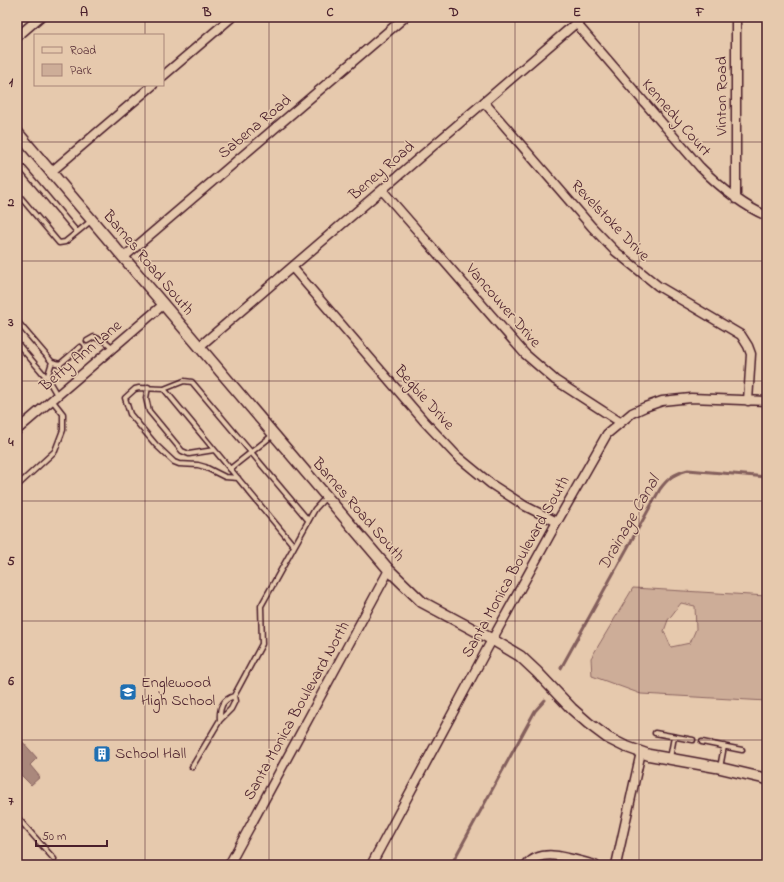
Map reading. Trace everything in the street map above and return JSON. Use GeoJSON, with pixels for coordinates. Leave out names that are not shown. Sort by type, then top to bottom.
{"type":"FeatureCollection","features":[{"type":"Feature","properties":{"kind":"street"},"geometry":{"type":"LineString","coordinates":[[17,37],[40,17]]}},
{"type":"Feature","properties":{"kind":"street"},"geometry":{"type":"LineString","coordinates":[[164,75],[232,17]]}},
{"type":"Feature","properties":{"kind":"street","name":"Sabena Road"},"geometry":{"type":"LineString","coordinates":[[124,257],[405,17]]}},
{"type":"Feature","properties":{"kind":"street","name":"Beney Road"},"geometry":{"type":"LineString","coordinates":[[199,347],[583,17]]}},
{"type":"Feature","properties":{"kind":"street","name":"Vinton Road"},"geometry":{"type":"LineString","coordinates":[[736,17],[736,199]]}},
{"type":"Feature","properties":{"kind":"street","name":"Kennedy Court"},"geometry":{"type":"LineString","coordinates":[[576,23],[700,167],[736,199],[753,210],[767,216]]}},
{"type":"Feature","properties":{"kind":"street"},"geometry":{"type":"LineString","coordinates":[[51,172],[151,86]]}},
{"type":"Feature","properties":{"kind":"street","name":"Revelstoke Drive"},"geometry":{"type":"LineString","coordinates":[[484,102],[592,227],[614,250],[658,286],[741,335],[748,346],[750,354],[748,401]]}},
{"type":"Feature","properties":{"kind":"street","name":"Barnes Road South"},"geometry":{"type":"LineString","coordinates":[[18,136],[51,172],[389,570],[409,591],[422,602],[520,656],[572,709],[598,731],[624,746],[640,752],[670,759],[720,768],[767,779]]}},
{"type":"Feature","properties":{"kind":"street","name":"Vancouver Drive"},"geometry":{"type":"LineString","coordinates":[[382,190],[526,354],[555,380],[620,422]]}},
{"type":"Feature","properties":{"kind":"street","name":"Begbie Drive"},"geometry":{"type":"LineString","coordinates":[[292,267],[424,421],[457,456],[490,484],[525,506],[557,522]]}},
{"type":"Feature","properties":{"kind":"street","name":"Betty Ann Lane"},"geometry":{"type":"LineString","coordinates":[[17,430],[164,304]]}},
{"type":"Feature","properties":{"kind":"street","name":"Santa Monica Boulevard South"},"geometry":{"type":"LineString","coordinates":[[371,865],[557,522],[607,434],[632,413],[662,401],[691,398],[767,401]]}},
{"type":"Feature","properties":{"kind":"street","name":"Santa Monica Boulevard North"},"geometry":{"type":"LineString","coordinates":[[229,865],[389,570]]}},
{"type":"Feature","properties":{"kind":"street"},"geometry":{"type":"LineString","coordinates":[[616,865],[640,752]]}},
{"type":"Feature","properties":{"kind":"street"},"geometry":{"type":"LineString","coordinates":[[527,865],[535,857],[550,854],[595,865]]}},
{"type":"Feature","properties":{"kind":"lane"},"geometry":{"type":"LineString","coordinates":[[17,161],[77,232]]}},
{"type":"Feature","properties":{"kind":"lane"},"geometry":{"type":"LineString","coordinates":[[17,193],[59,243],[64,242],[92,220]]}},
{"type":"Feature","properties":{"kind":"lane"},"geometry":{"type":"LineString","coordinates":[[17,321],[52,362],[60,364],[80,347]]}},
{"type":"Feature","properties":{"kind":"lane"},"geometry":{"type":"LineString","coordinates":[[87,341],[94,337],[106,342],[113,348]]}},
{"type":"Feature","properties":{"kind":"lane"},"geometry":{"type":"LineString","coordinates":[[17,343],[47,378],[54,398],[63,414],[63,430],[55,451],[17,486]]}},
{"type":"Feature","properties":{"kind":"lane"},"geometry":{"type":"LineString","coordinates":[[47,378],[52,362]]}},
{"type":"Feature","properties":{"kind":"lane"},"geometry":{"type":"LineString","coordinates":[[238,478],[225,477],[198,465],[180,464],[174,462],[167,457],[130,414],[125,398],[135,389],[148,387],[164,389],[184,381],[192,382],[308,520]]}},
{"type":"Feature","properties":{"kind":"lane"},"geometry":{"type":"LineString","coordinates":[[148,387],[146,398],[149,411],[182,451],[189,454],[214,450]]}},
{"type":"Feature","properties":{"kind":"lane"},"geometry":{"type":"LineString","coordinates":[[164,389],[294,546]]}},
{"type":"Feature","properties":{"kind":"lane"},"geometry":{"type":"LineString","coordinates":[[230,469],[274,434]]}},
{"type":"Feature","properties":{"kind":"lane"},"geometry":{"type":"LineString","coordinates":[[192,767],[220,720],[231,709],[235,701],[234,696],[262,644],[261,606],[308,520],[315,509],[327,497]]}},
{"type":"Feature","properties":{"kind":"lane"},"geometry":{"type":"LineString","coordinates":[[220,720],[222,704],[227,698],[234,696]]}},
{"type":"Feature","properties":{"kind":"lane"},"geometry":{"type":"LineString","coordinates":[[656,733],[693,740]]}},
{"type":"Feature","properties":{"kind":"lane"},"geometry":{"type":"LineString","coordinates":[[670,759],[674,737]]}},
{"type":"Feature","properties":{"kind":"lane"},"geometry":{"type":"LineString","coordinates":[[702,742],[742,750]]}},
{"type":"Feature","properties":{"kind":"lane"},"geometry":{"type":"LineString","coordinates":[[720,768],[724,746]]}},
{"type":"Feature","properties":{"kind":"lane"},"geometry":{"type":"LineString","coordinates":[[17,817],[54,859]]}},
{"type":"Feature","properties":{"kind":"green space"},"geometry":{"type":"Polygon","coordinates":[[[633,588],[767,596],[767,701],[641,694],[592,676],[591,658],[633,588]],[[681,603],[668,620],[664,631],[671,647],[690,643],[696,629],[695,606],[681,603]]]}},
{"type":"Feature","properties":{"kind":"shaded area"},"geometry":{"type":"Polygon","coordinates":[[[21,740],[37,758],[30,765],[40,777],[31,785],[20,774],[17,776],[17,744],[21,740]]]}},
{"type":"Feature","properties":{"kind":"waterway","name":"Drainage Canal"},"geometry":{"type":"LineString","coordinates":[[561,668],[660,489],[669,479],[688,470],[767,477]]}},
{"type":"Feature","properties":{"kind":"waterway","name":"Drainage Canal"},"geometry":{"type":"LineString","coordinates":[[451,865],[535,711],[545,700]]}},
{"type":"Feature","properties":{"kind":"place","name":"Englewood High School"},"geometry":{"type":"Point","coordinates":[128,692]}},
{"type":"Feature","properties":{"kind":"place","name":"School Hall"},"geometry":{"type":"Point","coordinates":[102,754]}}]}
